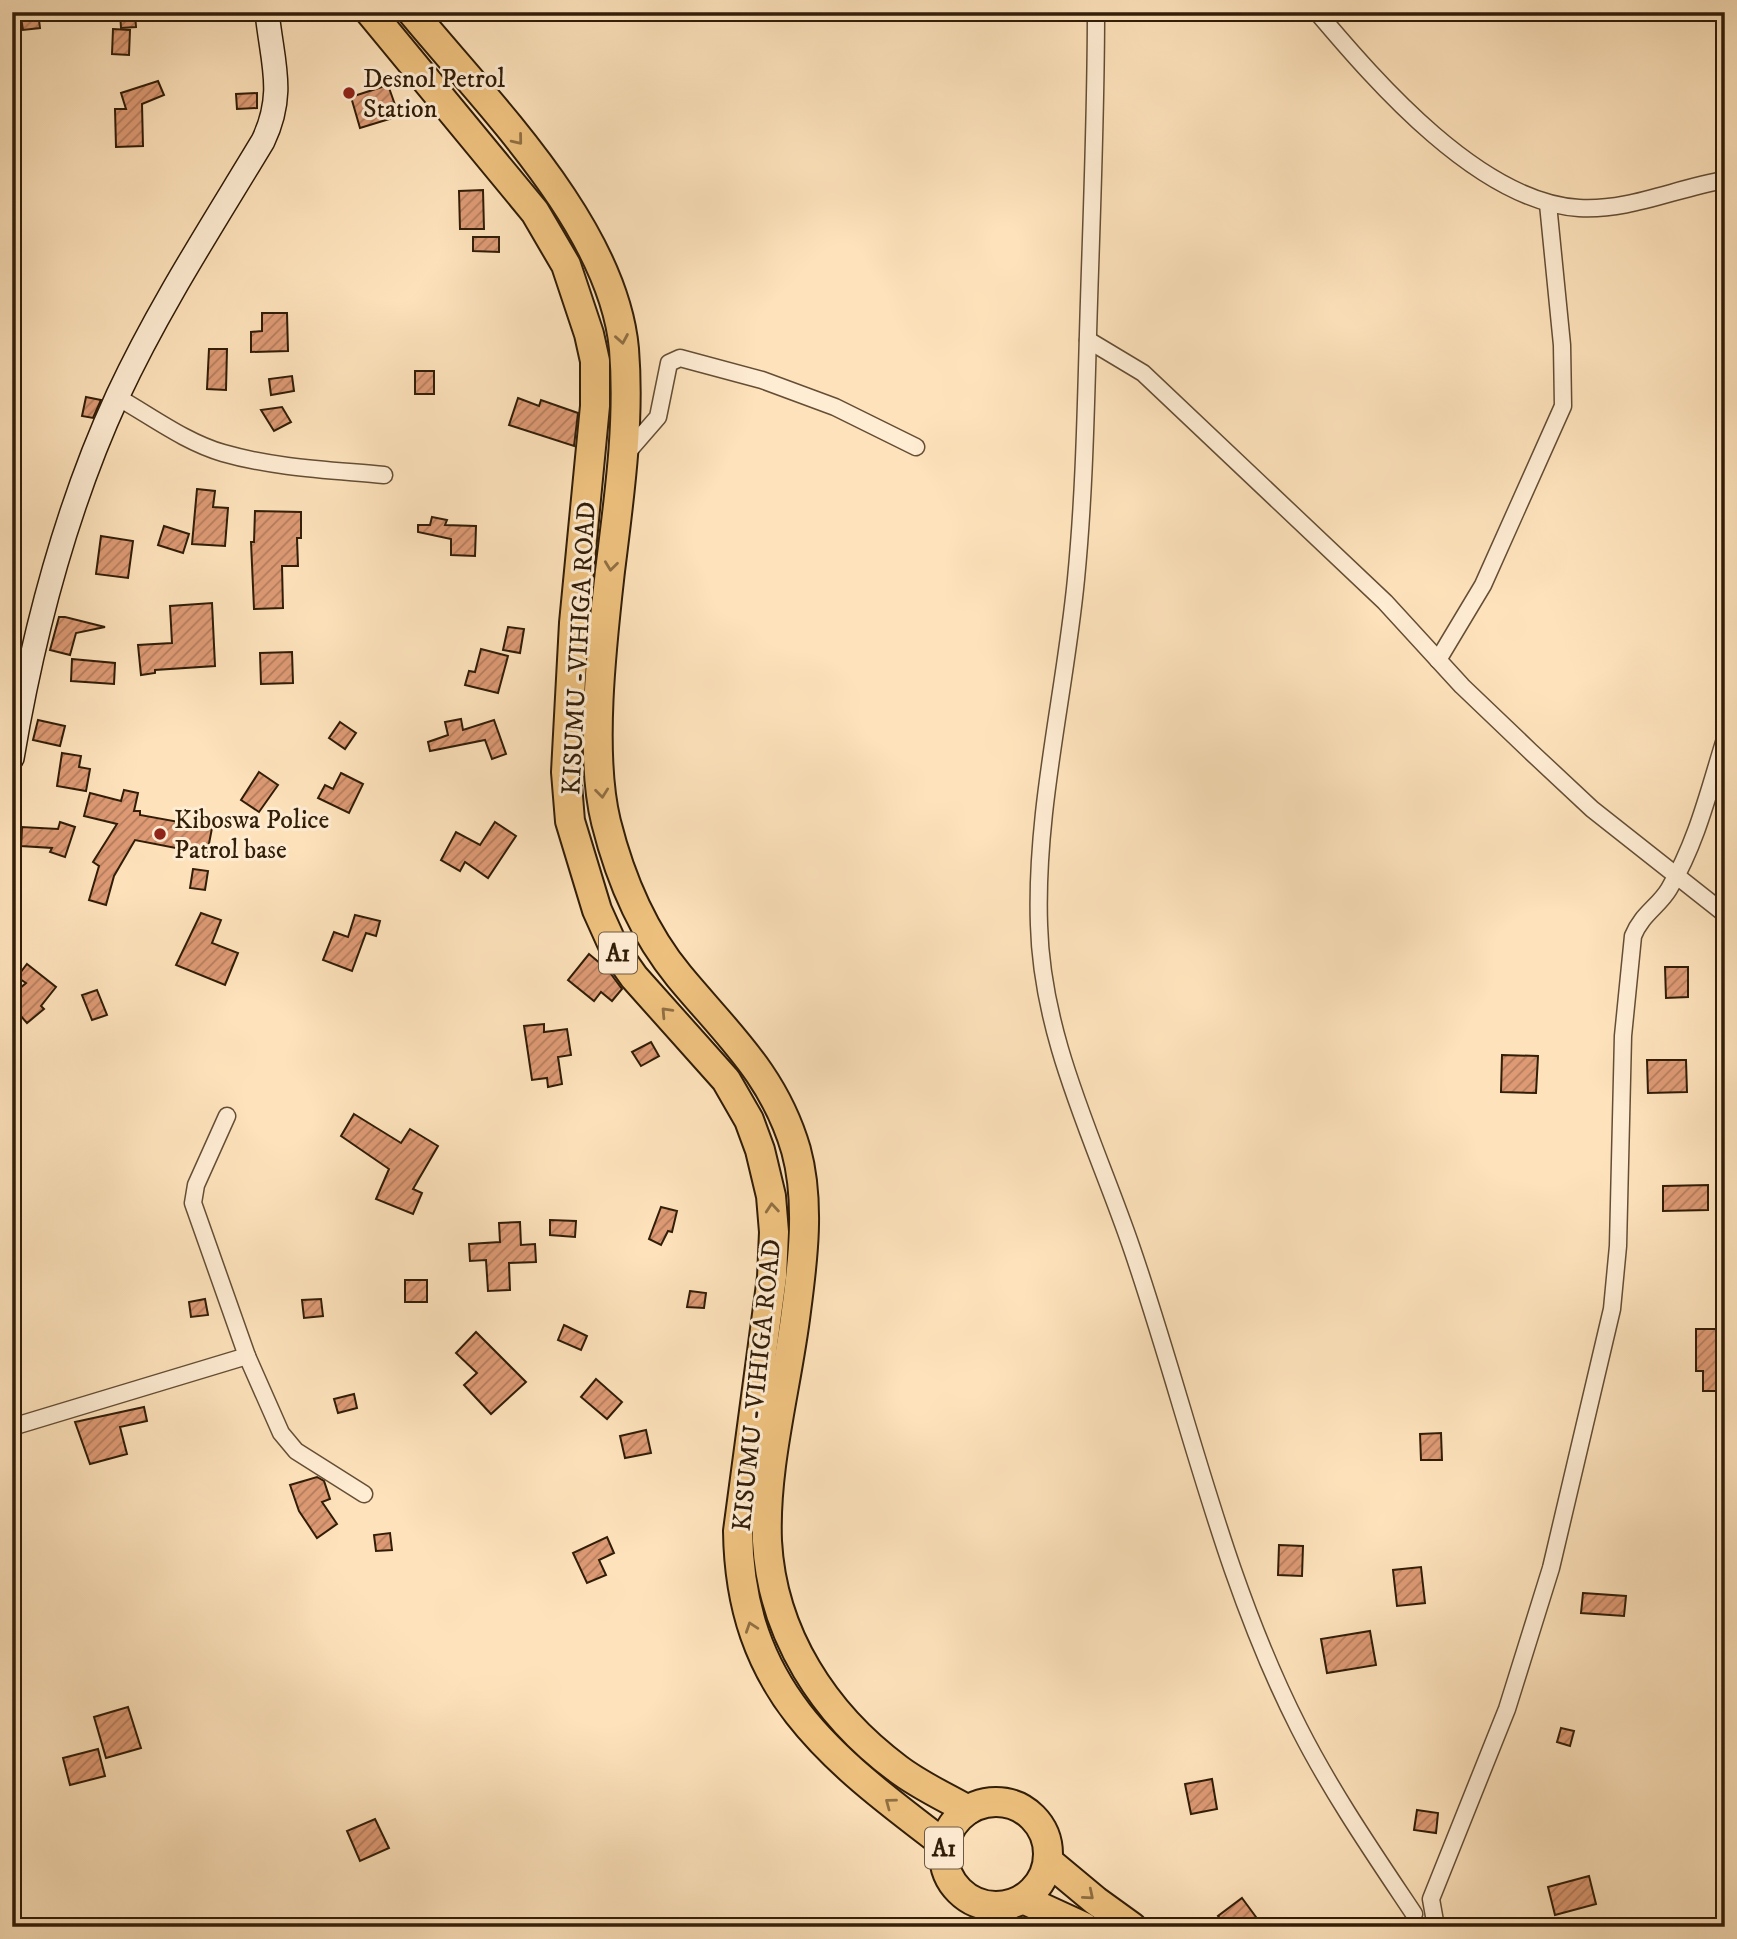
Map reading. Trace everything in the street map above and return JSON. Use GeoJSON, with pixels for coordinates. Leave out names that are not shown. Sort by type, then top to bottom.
{"type":"FeatureCollection","features":[{"type":"Feature","properties":{"kind":"highway","name":"KISUMU -VIHIGA ROAD"},"geometry":{"type":"LineString","coordinates":[[370,12],[534,212],[566,265],[589,334],[595,361],[595,407],[574,623],[566,772],[570,821],[597,910],[615,950],[634,977],[726,1080],[749,1120],[771,1196],[774,1232],[772,1278],[738,1531],[738,1570],[744,1608],[757,1646],[788,1702],[860,1780],[944,1844]]}},
{"type":"Feature","properties":{"kind":"highway","name":"KISUMU -VIHIGA ROAD"},"geometry":{"type":"LineString","coordinates":[[412,12],[553,184],[582,231],[610,290],[624,347],[623,457],[604,624],[598,760],[604,816],[624,884],[652,939],[678,975],[752,1060],[776,1102],[796,1150],[803,1203],[802,1264],[771,1477],[767,1538],[773,1587],[796,1652],[816,1686],[853,1733],[902,1773],[968,1810]]}},
{"type":"Feature","properties":{"kind":"highway","name":"A1"},"geometry":{"type":"LineString","coordinates":[[1023,1899],[991,1917],[960,1893],[949,1879],[944,1862],[944,1844],[957,1819],[968,1810],[984,1803],[1000,1802],[1024,1810],[1042,1828],[1048,1844],[1048,1861]]}},
{"type":"Feature","properties":{"kind":"highway"},"geometry":{"type":"LineString","coordinates":[[1084,1927],[1023,1899],[1044,1876],[1048,1861],[1132,1927]]}},
{"type":"Feature","properties":{"kind":"street"},"geometry":{"type":"LineString","coordinates":[[12,758],[44,603],[65,534],[117,397],[153,325],[270,125],[276,108],[267,12]]}},
{"type":"Feature","properties":{"kind":"street"},"geometry":{"type":"LineString","coordinates":[[1096,12],[1083,501],[1075,587],[1040,858],[1038,929],[1049,998],[1066,1076],[1134,1254],[1203,1479],[1257,1634],[1299,1730],[1411,1921],[1431,1899],[1507,1709],[1551,1568],[1612,1309],[1618,1246],[1620,1102],[1628,962],[1639,922],[1668,891],[1676,875],[1708,799],[1725,739]]}},
{"type":"Feature","properties":{"kind":"street"},"geometry":{"type":"LineString","coordinates":[[1317,12],[1377,84],[1473,167],[1548,205],[1615,207],[1725,180]]}},
{"type":"Feature","properties":{"kind":"street"},"geometry":{"type":"LineString","coordinates":[[1438,660],[1483,585],[1563,407],[1562,345],[1548,205]]}},
{"type":"Feature","properties":{"kind":"street"},"geometry":{"type":"LineString","coordinates":[[1088,340],[1143,373],[1385,602],[1438,660],[1592,809],[1725,914]]}},
{"type":"Feature","properties":{"kind":"street"},"geometry":{"type":"LineString","coordinates":[[623,457],[658,417],[669,363],[680,358],[762,380],[835,407],[916,447]]}},
{"type":"Feature","properties":{"kind":"street"},"geometry":{"type":"LineString","coordinates":[[117,397],[191,439],[222,452],[287,465],[384,475]]}},
{"type":"Feature","properties":{"kind":"street"},"geometry":{"type":"LineString","coordinates":[[1708,799],[1725,803]]}},
{"type":"Feature","properties":{"kind":"street"},"geometry":{"type":"LineString","coordinates":[[227,1116],[196,1185],[193,1203],[247,1356],[281,1433],[296,1451],[364,1493]]}},
{"type":"Feature","properties":{"kind":"street"},"geometry":{"type":"LineString","coordinates":[[12,1427],[247,1356]]}},
{"type":"Feature","properties":{"kind":"street"},"geometry":{"type":"LineString","coordinates":[[1431,1899],[1436,1927]]}},
{"type":"Feature","properties":{"kind":"building"},"geometry":{"type":"Polygon","coordinates":[[[20,12],[38,12],[40,28],[23,30],[20,12]]]}},
{"type":"Feature","properties":{"kind":"building"},"geometry":{"type":"Polygon","coordinates":[[[120,12],[135,12],[136,27],[121,28],[120,12]]]}},
{"type":"Feature","properties":{"kind":"building"},"geometry":{"type":"Polygon","coordinates":[[[113,29],[130,30],[129,55],[112,54],[113,29]]]}},
{"type":"Feature","properties":{"kind":"building"},"geometry":{"type":"Polygon","coordinates":[[[158,81],[164,95],[142,104],[143,146],[116,147],[115,109],[126,109],[121,93],[158,81]]]}},
{"type":"Feature","properties":{"kind":"building"},"geometry":{"type":"Polygon","coordinates":[[[388,85],[399,116],[360,128],[351,97],[388,85]]]}},
{"type":"Feature","properties":{"kind":"building"},"geometry":{"type":"Polygon","coordinates":[[[257,93],[257,108],[237,109],[236,94],[257,93]]]}},
{"type":"Feature","properties":{"kind":"building"},"geometry":{"type":"Polygon","coordinates":[[[483,190],[484,229],[460,229],[459,191],[483,190]]]}},
{"type":"Feature","properties":{"kind":"building"},"geometry":{"type":"Polygon","coordinates":[[[473,237],[499,237],[499,252],[473,251],[473,237]]]}},
{"type":"Feature","properties":{"kind":"building"},"geometry":{"type":"Polygon","coordinates":[[[262,313],[287,313],[288,351],[251,352],[251,332],[262,331],[262,313]]]}},
{"type":"Feature","properties":{"kind":"building"},"geometry":{"type":"Polygon","coordinates":[[[209,349],[227,349],[226,390],[207,389],[209,349]]]}},
{"type":"Feature","properties":{"kind":"building"},"geometry":{"type":"Polygon","coordinates":[[[415,371],[434,371],[434,394],[415,394],[415,371]]]}},
{"type":"Feature","properties":{"kind":"building"},"geometry":{"type":"Polygon","coordinates":[[[292,376],[294,391],[271,395],[269,379],[292,376]]]}},
{"type":"Feature","properties":{"kind":"building"},"geometry":{"type":"Polygon","coordinates":[[[86,397],[101,400],[93,418],[82,416],[86,397]]]}},
{"type":"Feature","properties":{"kind":"building"},"geometry":{"type":"Polygon","coordinates":[[[518,398],[539,406],[541,400],[578,413],[574,446],[509,425],[518,398]]]}},
{"type":"Feature","properties":{"kind":"building"},"geometry":{"type":"Polygon","coordinates":[[[282,407],[291,422],[274,431],[261,410],[282,407]]]}},
{"type":"Feature","properties":{"kind":"building"},"geometry":{"type":"Polygon","coordinates":[[[197,489],[215,491],[213,507],[228,508],[225,546],[192,544],[197,489]]]}},
{"type":"Feature","properties":{"kind":"building"},"geometry":{"type":"Polygon","coordinates":[[[255,511],[301,512],[301,538],[297,538],[298,566],[282,566],[283,608],[254,609],[251,542],[254,542],[255,511]]]}},
{"type":"Feature","properties":{"kind":"building"},"geometry":{"type":"Polygon","coordinates":[[[432,517],[447,520],[445,525],[476,526],[475,556],[451,555],[451,539],[418,532],[418,525],[430,525],[432,517]]]}},
{"type":"Feature","properties":{"kind":"building"},"geometry":{"type":"Polygon","coordinates":[[[164,526],[189,534],[183,553],[158,545],[164,526]]]}},
{"type":"Feature","properties":{"kind":"building"},"geometry":{"type":"Polygon","coordinates":[[[101,536],[133,541],[128,578],[96,574],[101,536]]]}},
{"type":"Feature","properties":{"kind":"building"},"geometry":{"type":"Polygon","coordinates":[[[212,603],[215,666],[155,670],[155,673],[141,675],[138,645],[172,643],[170,606],[212,603]]]}},
{"type":"Feature","properties":{"kind":"building"},"geometry":{"type":"Polygon","coordinates":[[[59,617],[105,627],[76,633],[70,655],[50,650],[59,617]]]}},
{"type":"Feature","properties":{"kind":"building"},"geometry":{"type":"Polygon","coordinates":[[[508,627],[524,629],[520,653],[503,650],[508,627]]]}},
{"type":"Feature","properties":{"kind":"building"},"geometry":{"type":"Polygon","coordinates":[[[481,649],[508,656],[498,693],[465,685],[469,671],[475,672],[481,649]]]}},
{"type":"Feature","properties":{"kind":"building"},"geometry":{"type":"Polygon","coordinates":[[[292,652],[293,683],[261,684],[260,653],[292,652]]]}},
{"type":"Feature","properties":{"kind":"building"},"geometry":{"type":"Polygon","coordinates":[[[72,659],[115,663],[114,684],[71,681],[72,659]]]}},
{"type":"Feature","properties":{"kind":"building"},"geometry":{"type":"Polygon","coordinates":[[[461,719],[463,730],[494,720],[506,754],[492,759],[485,740],[430,751],[428,742],[448,735],[445,722],[461,719]]]}},
{"type":"Feature","properties":{"kind":"building"},"geometry":{"type":"Polygon","coordinates":[[[38,720],[65,726],[60,746],[33,740],[38,720]]]}},
{"type":"Feature","properties":{"kind":"building"},"geometry":{"type":"Polygon","coordinates":[[[340,722],[356,733],[345,749],[329,738],[340,722]]]}},
{"type":"Feature","properties":{"kind":"building"},"geometry":{"type":"Polygon","coordinates":[[[62,753],[81,756],[79,767],[90,769],[86,791],[57,786],[62,753]]]}},
{"type":"Feature","properties":{"kind":"building"},"geometry":{"type":"Polygon","coordinates":[[[259,772],[278,785],[259,812],[241,800],[259,772]]]}},
{"type":"Feature","properties":{"kind":"building"},"geometry":{"type":"Polygon","coordinates":[[[341,773],[363,784],[349,813],[318,798],[325,785],[333,789],[341,773]]]}},
{"type":"Feature","properties":{"kind":"building"},"geometry":{"type":"Polygon","coordinates":[[[124,790],[138,793],[134,811],[140,811],[140,815],[212,828],[207,854],[135,840],[114,876],[106,905],[89,900],[99,866],[93,862],[117,824],[84,816],[90,793],[121,801],[124,790]]]}},
{"type":"Feature","properties":{"kind":"building"},"geometry":{"type":"Polygon","coordinates":[[[60,822],[75,827],[65,857],[50,852],[52,848],[21,846],[22,827],[58,829],[60,822]]]}},
{"type":"Feature","properties":{"kind":"building"},"geometry":{"type":"Polygon","coordinates":[[[495,822],[516,836],[488,878],[465,862],[460,871],[441,860],[456,832],[480,845],[495,822]]]}},
{"type":"Feature","properties":{"kind":"building"},"geometry":{"type":"Polygon","coordinates":[[[193,869],[208,871],[205,890],[190,888],[193,869]]]}},
{"type":"Feature","properties":{"kind":"building"},"geometry":{"type":"Polygon","coordinates":[[[201,913],[221,920],[212,943],[238,953],[225,985],[176,965],[201,913]]]}},
{"type":"Feature","properties":{"kind":"building"},"geometry":{"type":"Polygon","coordinates":[[[355,915],[380,921],[376,936],[366,933],[352,971],[323,960],[334,932],[348,937],[355,915]]]}},
{"type":"Feature","properties":{"kind":"building"},"geometry":{"type":"Polygon","coordinates":[[[589,954],[608,970],[622,989],[612,1001],[601,992],[594,1001],[568,980],[589,954]]]}},
{"type":"Feature","properties":{"kind":"building"},"geometry":{"type":"Polygon","coordinates":[[[27,964],[56,987],[41,1006],[44,1009],[27,1023],[12,1006],[12,995],[26,983],[17,977],[27,964]]]}},
{"type":"Feature","properties":{"kind":"building"},"geometry":{"type":"Polygon","coordinates":[[[1665,967],[1688,967],[1688,997],[1666,998],[1665,967]]]}},
{"type":"Feature","properties":{"kind":"building"},"geometry":{"type":"Polygon","coordinates":[[[97,990],[107,1015],[92,1020],[82,995],[97,990]]]}},
{"type":"Feature","properties":{"kind":"building"},"geometry":{"type":"Polygon","coordinates":[[[544,1024],[544,1032],[567,1029],[571,1055],[558,1057],[562,1084],[548,1087],[547,1078],[532,1080],[524,1026],[544,1024]]]}},
{"type":"Feature","properties":{"kind":"building"},"geometry":{"type":"Polygon","coordinates":[[[651,1042],[659,1056],[641,1066],[632,1052],[651,1042]]]}},
{"type":"Feature","properties":{"kind":"building"},"geometry":{"type":"Polygon","coordinates":[[[1502,1055],[1538,1056],[1536,1093],[1501,1092],[1502,1055]]]}},
{"type":"Feature","properties":{"kind":"building"},"geometry":{"type":"Polygon","coordinates":[[[1647,1060],[1686,1060],[1687,1092],[1648,1093],[1647,1060]]]}},
{"type":"Feature","properties":{"kind":"building"},"geometry":{"type":"Polygon","coordinates":[[[354,1114],[401,1143],[410,1129],[438,1146],[413,1189],[422,1193],[413,1214],[376,1199],[389,1169],[341,1136],[354,1114]]]}},
{"type":"Feature","properties":{"kind":"building"},"geometry":{"type":"Polygon","coordinates":[[[1708,1185],[1708,1210],[1663,1211],[1663,1186],[1708,1185]]]}},
{"type":"Feature","properties":{"kind":"building"},"geometry":{"type":"Polygon","coordinates":[[[661,1207],[677,1211],[672,1232],[668,1231],[661,1245],[649,1239],[661,1207]]]}},
{"type":"Feature","properties":{"kind":"building"},"geometry":{"type":"Polygon","coordinates":[[[550,1220],[576,1221],[575,1237],[550,1235],[550,1220]]]}},
{"type":"Feature","properties":{"kind":"building"},"geometry":{"type":"Polygon","coordinates":[[[520,1222],[521,1245],[535,1244],[536,1262],[509,1263],[510,1290],[488,1291],[486,1260],[470,1261],[469,1244],[500,1242],[499,1223],[520,1222]]]}},
{"type":"Feature","properties":{"kind":"building"},"geometry":{"type":"Polygon","coordinates":[[[405,1280],[427,1280],[427,1302],[405,1302],[405,1280]]]}},
{"type":"Feature","properties":{"kind":"building"},"geometry":{"type":"Polygon","coordinates":[[[690,1291],[706,1293],[704,1308],[687,1307],[690,1291]]]}},
{"type":"Feature","properties":{"kind":"building"},"geometry":{"type":"Polygon","coordinates":[[[205,1299],[208,1315],[191,1317],[189,1302],[205,1299]]]}},
{"type":"Feature","properties":{"kind":"building"},"geometry":{"type":"Polygon","coordinates":[[[321,1299],[323,1316],[304,1318],[302,1300],[321,1299]]]}},
{"type":"Feature","properties":{"kind":"building"},"geometry":{"type":"Polygon","coordinates":[[[564,1325],[587,1336],[581,1350],[558,1340],[564,1325]]]}},
{"type":"Feature","properties":{"kind":"building"},"geometry":{"type":"Polygon","coordinates":[[[1696,1329],[1725,1329],[1725,1391],[1703,1391],[1703,1371],[1696,1371],[1696,1329]]]}},
{"type":"Feature","properties":{"kind":"building"},"geometry":{"type":"Polygon","coordinates":[[[476,1332],[526,1382],[491,1414],[464,1385],[477,1373],[456,1353],[476,1332]]]}},
{"type":"Feature","properties":{"kind":"building"},"geometry":{"type":"Polygon","coordinates":[[[596,1379],[622,1402],[607,1419],[581,1397],[596,1379]]]}},
{"type":"Feature","properties":{"kind":"building"},"geometry":{"type":"Polygon","coordinates":[[[354,1394],[357,1408],[338,1413],[334,1399],[354,1394]]]}},
{"type":"Feature","properties":{"kind":"building"},"geometry":{"type":"Polygon","coordinates":[[[144,1407],[147,1421],[120,1427],[127,1454],[90,1464],[75,1422],[144,1407]]]}},
{"type":"Feature","properties":{"kind":"building"},"geometry":{"type":"Polygon","coordinates":[[[646,1430],[651,1453],[625,1458],[620,1436],[646,1430]]]}},
{"type":"Feature","properties":{"kind":"building"},"geometry":{"type":"Polygon","coordinates":[[[1441,1433],[1442,1460],[1421,1460],[1420,1434],[1441,1433]]]}},
{"type":"Feature","properties":{"kind":"building"},"geometry":{"type":"Polygon","coordinates":[[[317,1477],[324,1481],[330,1499],[322,1502],[337,1524],[317,1538],[299,1511],[290,1485],[317,1477]]]}},
{"type":"Feature","properties":{"kind":"building"},"geometry":{"type":"Polygon","coordinates":[[[390,1533],[392,1550],[376,1551],[374,1535],[390,1533]]]}},
{"type":"Feature","properties":{"kind":"building"},"geometry":{"type":"Polygon","coordinates":[[[607,1537],[614,1553],[599,1560],[606,1575],[587,1583],[573,1553],[607,1537]]]}},
{"type":"Feature","properties":{"kind":"building"},"geometry":{"type":"Polygon","coordinates":[[[1279,1545],[1303,1546],[1302,1576],[1278,1575],[1279,1545]]]}},
{"type":"Feature","properties":{"kind":"building"},"geometry":{"type":"Polygon","coordinates":[[[1421,1567],[1425,1603],[1397,1606],[1393,1570],[1421,1567]]]}},
{"type":"Feature","properties":{"kind":"building"},"geometry":{"type":"Polygon","coordinates":[[[1583,1593],[1626,1596],[1624,1616],[1581,1613],[1583,1593]]]}},
{"type":"Feature","properties":{"kind":"building"},"geometry":{"type":"Polygon","coordinates":[[[1370,1631],[1376,1665],[1327,1673],[1321,1639],[1370,1631]]]}},
{"type":"Feature","properties":{"kind":"building"},"geometry":{"type":"Polygon","coordinates":[[[128,1707],[141,1748],[106,1758],[94,1717],[128,1707]]]}},
{"type":"Feature","properties":{"kind":"building"},"geometry":{"type":"Polygon","coordinates":[[[1561,1728],[1574,1731],[1570,1746],[1557,1742],[1561,1728]]]}},
{"type":"Feature","properties":{"kind":"building"},"geometry":{"type":"Polygon","coordinates":[[[98,1749],[105,1776],[70,1785],[63,1758],[98,1749]]]}},
{"type":"Feature","properties":{"kind":"building"},"geometry":{"type":"Polygon","coordinates":[[[1212,1779],[1217,1809],[1191,1814],[1185,1784],[1212,1779]]]}},
{"type":"Feature","properties":{"kind":"building"},"geometry":{"type":"Polygon","coordinates":[[[1417,1810],[1438,1813],[1436,1833],[1414,1830],[1417,1810]]]}},
{"type":"Feature","properties":{"kind":"building"},"geometry":{"type":"Polygon","coordinates":[[[375,1819],[389,1848],[360,1861],[347,1831],[375,1819]]]}},
{"type":"Feature","properties":{"kind":"building"},"geometry":{"type":"Polygon","coordinates":[[[1589,1876],[1596,1904],[1555,1915],[1548,1887],[1589,1876]]]}},
{"type":"Feature","properties":{"kind":"building"},"geometry":{"type":"Polygon","coordinates":[[[1242,1898],[1256,1917],[1244,1927],[1227,1927],[1218,1916],[1242,1898]]]}},
{"type":"Feature","properties":{"kind":"place","name":"Desnol Petrol Station"},"geometry":{"type":"Point","coordinates":[349,93]}},
{"type":"Feature","properties":{"kind":"place","name":"Kiboswa Police Patrol base"},"geometry":{"type":"Point","coordinates":[160,834]}}]}
